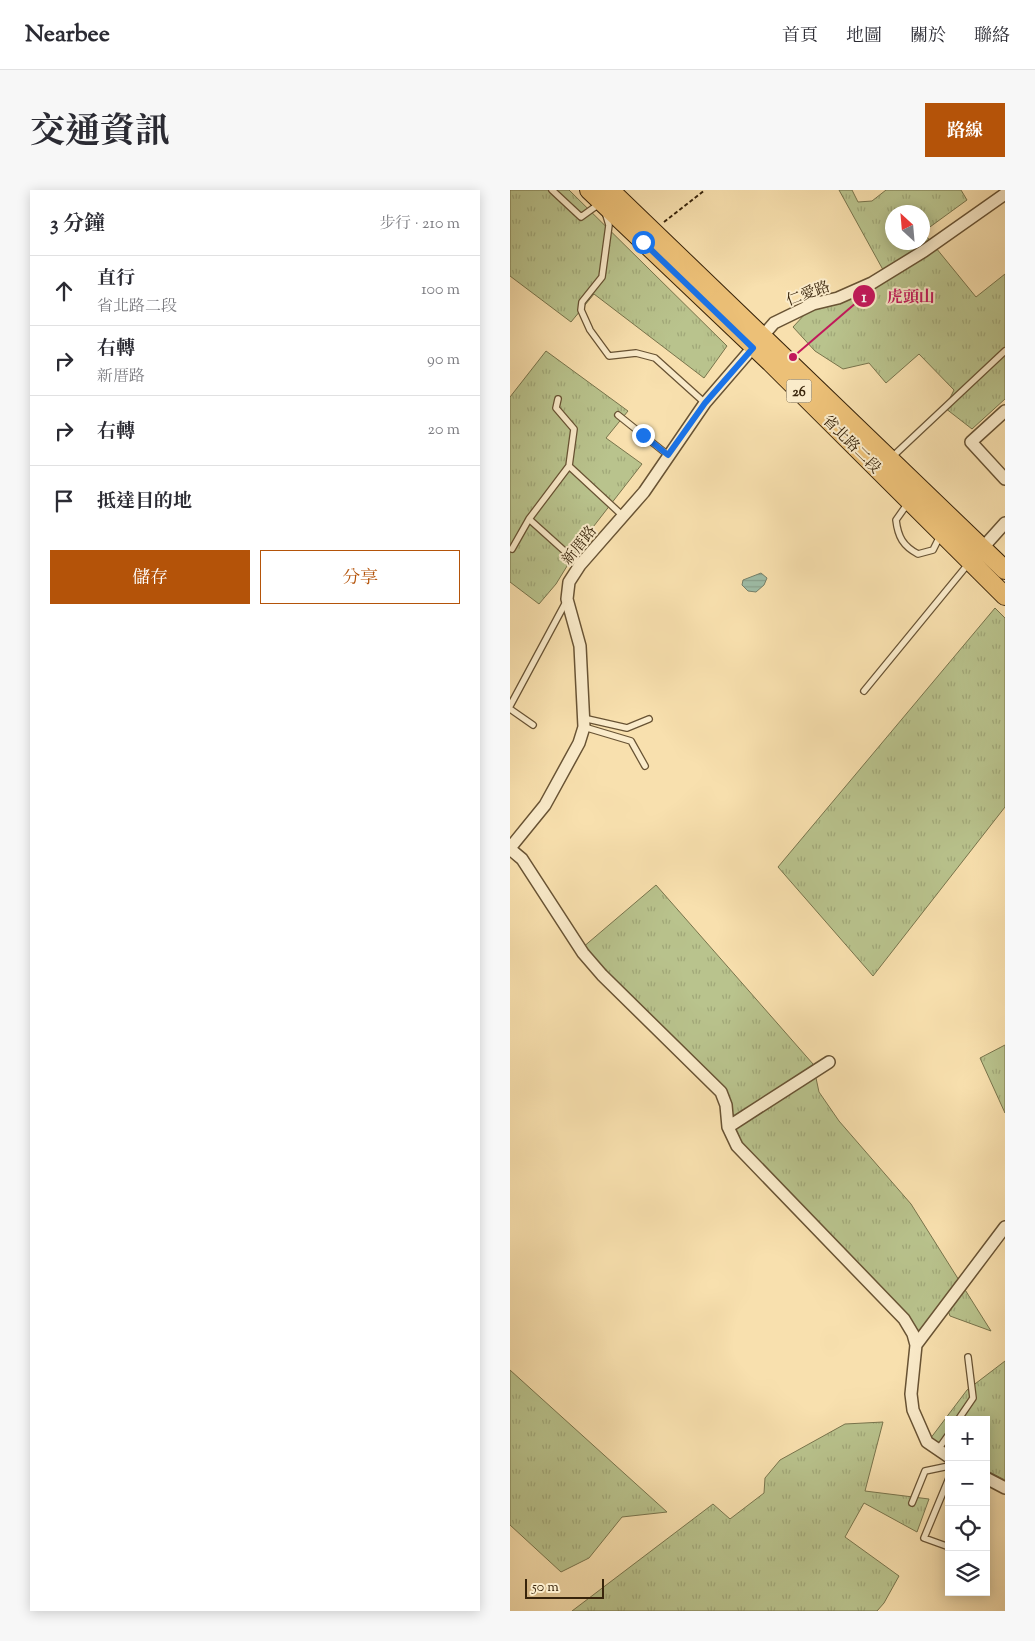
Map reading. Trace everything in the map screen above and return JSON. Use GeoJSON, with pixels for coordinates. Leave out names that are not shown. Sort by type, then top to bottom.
{"type":"FeatureCollection","features":[{"type":"Feature","properties":{"kind":"main road","name":"省北路二段"},"geometry":{"type":"LineString","coordinates":[[600,194],[652,231],[909,501],[1005,596]]}},
{"type":"Feature","properties":{"kind":"main road","name":"省北路二段"},"geometry":{"type":"LineString","coordinates":[[600,194],[757,342],[889,459],[1005,570]]}},
{"type":"Feature","properties":{"kind":"street","name":"仁愛路"},"geometry":{"type":"LineString","coordinates":[[757,342],[774,323],[794,312],[813,304],[847,295],[872,283],[924,251],[1005,194]]}},
{"type":"Feature","properties":{"kind":"street","name":"新厝路"},"geometry":{"type":"LineString","coordinates":[[567,599],[570,582],[580,565],[644,492],[705,403],[757,342]]}},
{"type":"Feature","properties":{"kind":"street"},"geometry":{"type":"LineString","coordinates":[[1005,411],[971,442],[1005,479]]}},
{"type":"Feature","properties":{"kind":"street"},"geometry":{"type":"LineString","coordinates":[[971,562],[1005,523]]}},
{"type":"Feature","properties":{"kind":"street"},"geometry":{"type":"LineString","coordinates":[[567,599],[580,646],[583,722],[579,743],[545,804],[510,848],[522,859],[583,953],[602,975],[721,1092],[726,1105],[728,1127],[738,1146],[904,1319],[913,1334],[916,1345],[911,1394],[913,1410],[927,1442],[945,1455]]}},
{"type":"Feature","properties":{"kind":"street"},"geometry":{"type":"LineString","coordinates":[[728,1127],[829,1062]]}},
{"type":"Feature","properties":{"kind":"street"},"geometry":{"type":"LineString","coordinates":[[916,1345],[1005,1227]]}},
{"type":"Feature","properties":{"kind":"street"},"geometry":{"type":"LineString","coordinates":[[990,1480],[1005,1488]]}},
{"type":"Feature","properties":{"kind":"lane"},"geometry":{"type":"LineString","coordinates":[[552,190],[581,217],[600,194]]}},
{"type":"Feature","properties":{"kind":"lane"},"geometry":{"type":"LineString","coordinates":[[600,194],[609,225],[602,277],[582,302],[581,310],[590,330],[609,356],[636,353],[655,358],[705,403]]}},
{"type":"Feature","properties":{"kind":"lane"},"geometry":{"type":"LineString","coordinates":[[889,459],[1005,351]]}},
{"type":"Feature","properties":{"kind":"lane"},"geometry":{"type":"LineString","coordinates":[[512,550],[529,519],[569,466],[574,429],[556,408],[558,400]]}},
{"type":"Feature","properties":{"kind":"lane"},"geometry":{"type":"LineString","coordinates":[[618,415],[668,455]]}},
{"type":"Feature","properties":{"kind":"lane"},"geometry":{"type":"LineString","coordinates":[[569,466],[623,516]]}},
{"type":"Feature","properties":{"kind":"lane"},"geometry":{"type":"LineString","coordinates":[[909,501],[896,520],[898,535],[907,548],[918,554],[932,550],[942,532]]}},
{"type":"Feature","properties":{"kind":"lane"},"geometry":{"type":"LineString","coordinates":[[529,519],[580,565]]}},
{"type":"Feature","properties":{"kind":"lane"},"geometry":{"type":"LineString","coordinates":[[864,691],[971,562]]}},
{"type":"Feature","properties":{"kind":"lane"},"geometry":{"type":"LineString","coordinates":[[533,725],[510,707],[567,599]]}},
{"type":"Feature","properties":{"kind":"lane"},"geometry":{"type":"LineString","coordinates":[[583,722],[627,728],[649,719]]}},
{"type":"Feature","properties":{"kind":"lane"},"geometry":{"type":"LineString","coordinates":[[583,722],[631,741],[645,766]]}},
{"type":"Feature","properties":{"kind":"lane"},"geometry":{"type":"LineString","coordinates":[[961,1416],[973,1398],[968,1357]]}},
{"type":"Feature","properties":{"kind":"lane"},"geometry":{"type":"LineString","coordinates":[[937,1451],[945,1440]]}},
{"type":"Feature","properties":{"kind":"lane"},"geometry":{"type":"LineString","coordinates":[[912,1504],[925,1471],[945,1467]]}},
{"type":"Feature","properties":{"kind":"lane"},"geometry":{"type":"LineString","coordinates":[[945,1488],[924,1538],[945,1546]]}},
{"type":"Feature","properties":{"kind":"path"},"geometry":{"type":"LineString","coordinates":[[652,231],[705,190]]}},
{"type":"Feature","properties":{"kind":"green space"},"geometry":{"type":"Polygon","coordinates":[[[510,190],[569,190],[727,346],[704,378],[594,294],[571,322],[510,276],[510,190]]]}},
{"type":"Feature","properties":{"kind":"green space"},"geometry":{"type":"Polygon","coordinates":[[[839,190],[852,190],[858,202],[872,201],[886,190],[961,190],[967,200],[930,227],[930,205],[885,205],[885,250],[930,250],[930,241],[976,297],[1005,274],[1005,399],[972,429],[945,408],[954,390],[919,354],[886,383],[869,363],[843,369],[815,351],[793,327],[806,313],[887,277],[839,190]]]}},
{"type":"Feature","properties":{"kind":"green space"},"geometry":{"type":"Polygon","coordinates":[[[546,351],[628,411],[606,438],[642,464],[583,540],[556,584],[539,604],[510,582],[510,397],[546,351]]]}},
{"type":"Feature","properties":{"kind":"green space"},"geometry":{"type":"Polygon","coordinates":[[[995,608],[1005,618],[1005,807],[873,976],[778,867],[995,608]]]}},
{"type":"Feature","properties":{"kind":"green space"},"geometry":{"type":"Polygon","coordinates":[[[656,885],[813,1064],[819,1092],[839,1121],[911,1204],[991,1331],[950,1316],[945,1303],[910,1346],[911,1330],[734,1138],[724,1098],[582,948],[656,885]]]}},
{"type":"Feature","properties":{"kind":"green space"},"geometry":{"type":"Polygon","coordinates":[[[1005,1045],[1005,1113],[980,1058],[1005,1045]]]}},
{"type":"Feature","properties":{"kind":"green space"},"geometry":{"type":"Polygon","coordinates":[[[1005,1361],[1005,1480],[990,1472],[990,1416],[947,1416],[967,1390],[1005,1361]]]}},
{"type":"Feature","properties":{"kind":"green space"},"geometry":{"type":"Polygon","coordinates":[[[510,1370],[667,1512],[622,1517],[589,1558],[561,1572],[510,1525],[510,1370]]]}},
{"type":"Feature","properties":{"kind":"green space"},"geometry":{"type":"Polygon","coordinates":[[[945,1419],[945,1448],[930,1439],[945,1419]]]}},
{"type":"Feature","properties":{"kind":"green space"},"geometry":{"type":"Polygon","coordinates":[[[883,1422],[865,1491],[929,1499],[917,1532],[864,1503],[845,1537],[899,1576],[884,1603],[877,1611],[572,1611],[713,1504],[730,1519],[764,1493],[765,1478],[780,1460],[845,1424],[883,1422]]]}},
{"type":"Feature","properties":{"kind":"shaded area"},"geometry":{"type":"Polygon","coordinates":[[[761,573],[767,578],[764,585],[756,592],[748,591],[742,585],[743,580],[761,573]]]}},
{"type":"Feature","properties":{"kind":"place","name":"虎頭山"},"geometry":{"type":"Point","coordinates":[793,357]}},
{"type":"Feature","properties":{"kind":"route"},"geometry":{"type":"LineString","coordinates":[[643,242],[753,348],[705,403],[668,455],[643,435]]}}]}
